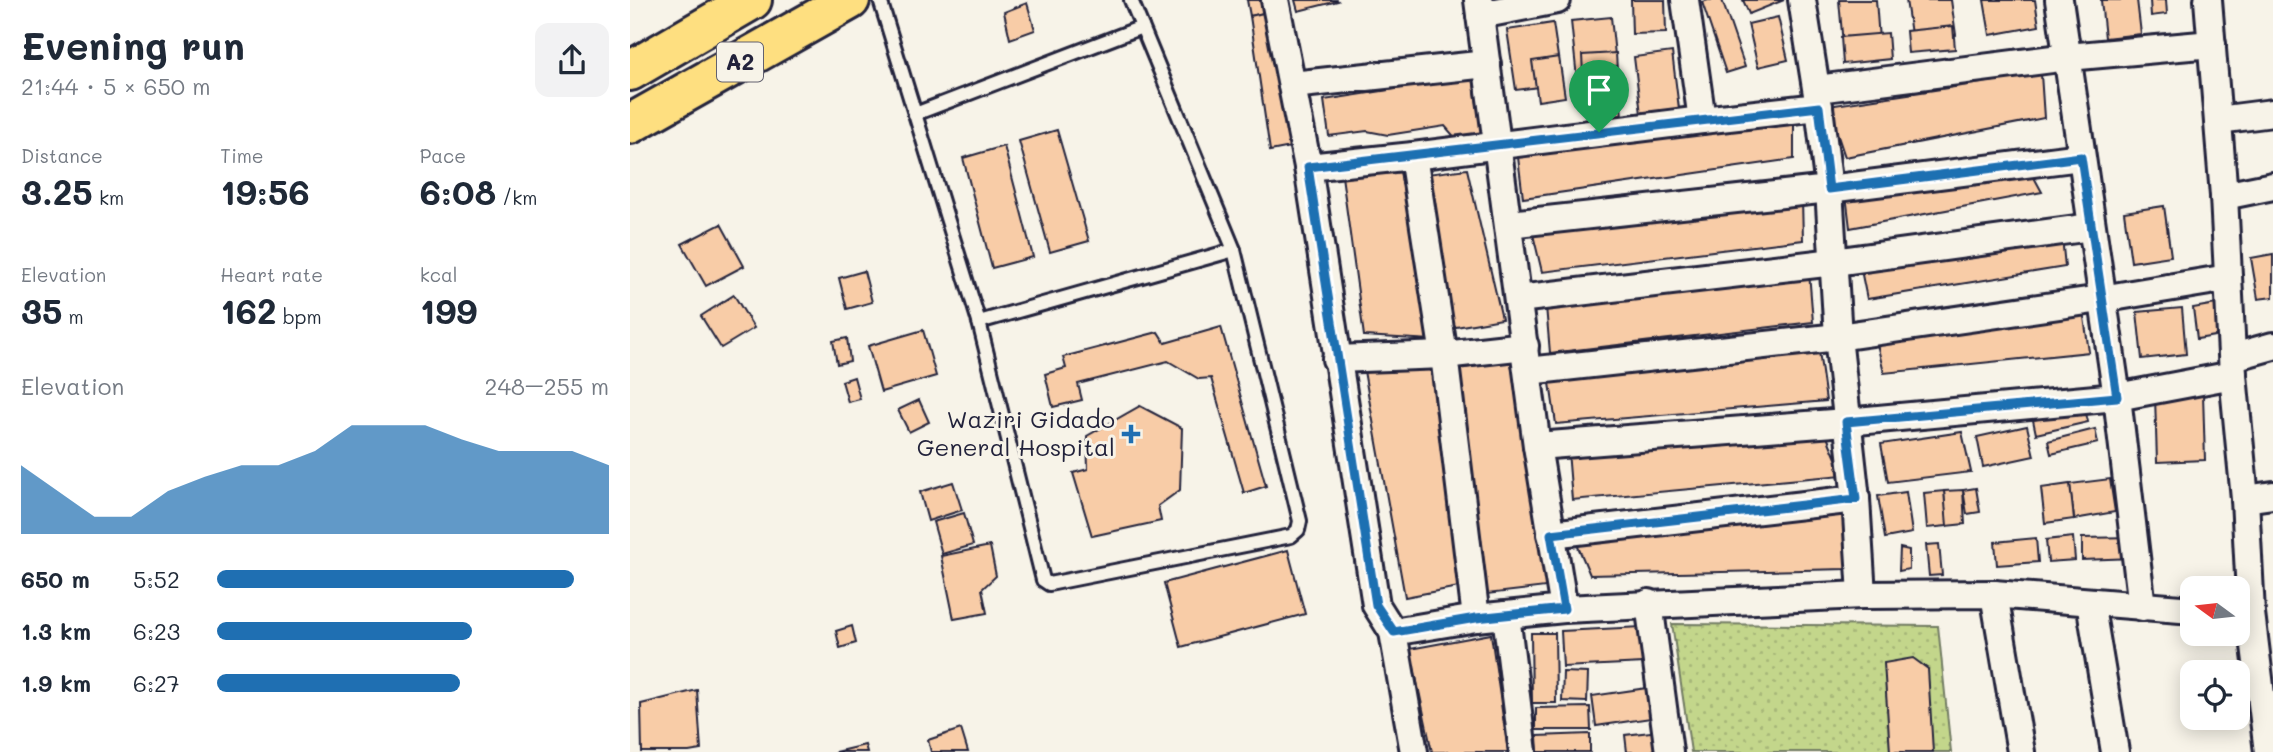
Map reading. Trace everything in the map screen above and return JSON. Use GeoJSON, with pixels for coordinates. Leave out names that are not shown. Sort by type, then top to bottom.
{"type":"FeatureCollection","features":[{"type":"Feature","properties":{"kind":"highway","name":"A2"},"geometry":{"type":"LineString","coordinates":[[630,71],[752,0]]}},
{"type":"Feature","properties":{"kind":"highway","name":"A2"},"geometry":{"type":"LineString","coordinates":[[630,124],[850,0]]}},
{"type":"Feature","properties":{"kind":"street"},"geometry":{"type":"LineString","coordinates":[[1275,0],[1308,167],[1376,605],[1394,632],[1414,752]]}},
{"type":"Feature","properties":{"kind":"street"},"geometry":{"type":"LineString","coordinates":[[1557,0],[1479,7],[1538,446],[1564,609]]}},
{"type":"Feature","properties":{"kind":"street"},"geometry":{"type":"LineString","coordinates":[[1685,0],[1702,120]]}},
{"type":"Feature","properties":{"kind":"street"},"geometry":{"type":"LineString","coordinates":[[1802,0],[1829,189],[1862,595]]}},
{"type":"Feature","properties":{"kind":"street"},"geometry":{"type":"LineString","coordinates":[[2059,0],[2117,397],[2142,607]]}},
{"type":"Feature","properties":{"kind":"street"},"geometry":{"type":"LineString","coordinates":[[2208,0],[2224,196],[2233,366],[2268,752]]}},
{"type":"Feature","properties":{"kind":"street"},"geometry":{"type":"LineString","coordinates":[[1308,167],[1702,120],[2068,57],[2212,44]]}},
{"type":"Feature","properties":{"kind":"street"},"geometry":{"type":"LineString","coordinates":[[1292,85],[1487,64]]}},
{"type":"Feature","properties":{"kind":"street"},"geometry":{"type":"LineString","coordinates":[[2218,120],[2273,113]]}},
{"type":"Feature","properties":{"kind":"street"},"geometry":{"type":"LineString","coordinates":[[1413,156],[1444,355],[1476,618]]}},
{"type":"Feature","properties":{"kind":"street"},"geometry":{"type":"LineString","coordinates":[[1509,224],[1829,189],[2081,157]]}},
{"type":"Feature","properties":{"kind":"street"},"geometry":{"type":"LineString","coordinates":[[2224,196],[2273,186]]}},
{"type":"Feature","properties":{"kind":"street"},"geometry":{"type":"LineString","coordinates":[[1518,299],[1834,262],[2091,227]]}},
{"type":"Feature","properties":{"kind":"street"},"geometry":{"type":"LineString","coordinates":[[1336,359],[1444,355],[1526,358],[1839,337],[2228,278]]}},
{"type":"Feature","properties":{"kind":"street"},"geometry":{"type":"LineString","coordinates":[[1538,446],[2117,397],[2233,366],[2273,346]]}},
{"type":"Feature","properties":{"kind":"street"},"geometry":{"type":"LineString","coordinates":[[2245,499],[2273,495]]}},
{"type":"Feature","properties":{"kind":"street"},"geometry":{"type":"LineString","coordinates":[[1551,534],[1856,499]]}},
{"type":"Feature","properties":{"kind":"street"},"geometry":{"type":"LineString","coordinates":[[1394,632],[1476,618],[1564,609],[1862,595],[1994,594],[2180,609]]}},
{"type":"Feature","properties":{"kind":"street"},"geometry":{"type":"LineString","coordinates":[[1994,594],[2021,752]]}},
{"type":"Feature","properties":{"kind":"street"},"geometry":{"type":"LineString","coordinates":[[1649,603],[1669,752]]}},
{"type":"Feature","properties":{"kind":"street"},"geometry":{"type":"LineString","coordinates":[[2090,603],[2115,752]]}},
{"type":"Feature","properties":{"kind":"street"},"geometry":{"type":"LineString","coordinates":[[1506,615],[1523,752]]}},
{"type":"Feature","properties":{"kind":"lane"},"geometry":{"type":"LineString","coordinates":[[880,0],[979,322],[1043,580],[1049,584],[1291,536],[1298,530],[1300,521],[1234,250],[1131,0]]}},
{"type":"Feature","properties":{"kind":"lane"},"geometry":{"type":"LineString","coordinates":[[915,114],[1142,27]]}},
{"type":"Feature","properties":{"kind":"lane"},"geometry":{"type":"LineString","coordinates":[[979,322],[1234,250]]}},
{"type":"Feature","properties":{"kind":"green space"},"geometry":{"type":"Polygon","coordinates":[[[1672,624],[1938,626],[1951,752],[1691,752],[1672,624]]]}},
{"type":"Feature","properties":{"kind":"building"},"geometry":{"type":"Polygon","coordinates":[[[1247,0],[1265,0],[1268,12],[1250,16],[1247,0]]]}},
{"type":"Feature","properties":{"kind":"building"},"geometry":{"type":"Polygon","coordinates":[[[1295,0],[1337,0],[1338,1],[1298,11],[1295,0]]]}},
{"type":"Feature","properties":{"kind":"building"},"geometry":{"type":"Polygon","coordinates":[[[1631,0],[1665,0],[1666,33],[1632,34],[1631,0]]]}},
{"type":"Feature","properties":{"kind":"building"},"geometry":{"type":"Polygon","coordinates":[[[1722,0],[1745,67],[1726,73],[1702,2],[1722,0]]]}},
{"type":"Feature","properties":{"kind":"building"},"geometry":{"type":"Polygon","coordinates":[[[1743,0],[1784,0],[1749,14],[1743,0]]]}},
{"type":"Feature","properties":{"kind":"building"},"geometry":{"type":"Polygon","coordinates":[[[1839,0],[1876,0],[1880,53],[1844,56],[1839,0]]]}},
{"type":"Feature","properties":{"kind":"building"},"geometry":{"type":"Polygon","coordinates":[[[1906,0],[1951,0],[1956,35],[1912,41],[1906,0]]]}},
{"type":"Feature","properties":{"kind":"building"},"geometry":{"type":"Polygon","coordinates":[[[1984,0],[2035,0],[2039,26],[1990,35],[1984,0]]]}},
{"type":"Feature","properties":{"kind":"building"},"geometry":{"type":"Polygon","coordinates":[[[2101,0],[2137,0],[2141,34],[2105,38],[2101,0]]]}},
{"type":"Feature","properties":{"kind":"building"},"geometry":{"type":"Polygon","coordinates":[[[2150,0],[2166,0],[2167,14],[2151,16],[2150,0]]]}},
{"type":"Feature","properties":{"kind":"building"},"geometry":{"type":"Polygon","coordinates":[[[1027,3],[1035,30],[1010,39],[1004,12],[1027,3]]]}},
{"type":"Feature","properties":{"kind":"building"},"geometry":{"type":"Polygon","coordinates":[[[1268,12],[1291,147],[1270,151],[1250,16],[1268,12]]]}},
{"type":"Feature","properties":{"kind":"building"},"geometry":{"type":"Polygon","coordinates":[[[1611,17],[1618,84],[1578,88],[1571,21],[1611,17]]]}},
{"type":"Feature","properties":{"kind":"building"},"geometry":{"type":"Polygon","coordinates":[[[1778,17],[1788,60],[1758,67],[1748,24],[1778,17]]]}},
{"type":"Feature","properties":{"kind":"building"},"geometry":{"type":"Polygon","coordinates":[[[1553,23],[1562,84],[1516,90],[1507,30],[1553,23]]]}},
{"type":"Feature","properties":{"kind":"building"},"geometry":{"type":"Polygon","coordinates":[[[1953,26],[1955,49],[1908,53],[1906,31],[1953,26]]]}},
{"type":"Feature","properties":{"kind":"building"},"geometry":{"type":"Polygon","coordinates":[[[1888,33],[1890,59],[1843,64],[1841,37],[1888,33]]]}},
{"type":"Feature","properties":{"kind":"building"},"geometry":{"type":"Polygon","coordinates":[[[1672,52],[1680,117],[1642,122],[1634,57],[1672,52]]]}},
{"type":"Feature","properties":{"kind":"building"},"geometry":{"type":"Polygon","coordinates":[[[1616,53],[1617,71],[1583,73],[1582,55],[1616,53]]]}},
{"type":"Feature","properties":{"kind":"building"},"geometry":{"type":"Polygon","coordinates":[[[1559,57],[1565,97],[1538,101],[1532,61],[1559,57]]]}},
{"type":"Feature","properties":{"kind":"building"},"geometry":{"type":"Polygon","coordinates":[[[2041,74],[2044,118],[1845,157],[1828,106],[2041,74]]]}},
{"type":"Feature","properties":{"kind":"building"},"geometry":{"type":"Polygon","coordinates":[[[1618,75],[1622,116],[1603,118],[1599,77],[1618,75]]]}},
{"type":"Feature","properties":{"kind":"building"},"geometry":{"type":"Polygon","coordinates":[[[1473,77],[1482,137],[1458,141],[1445,126],[1388,135],[1367,131],[1329,136],[1324,100],[1473,77]]]}},
{"type":"Feature","properties":{"kind":"building"},"geometry":{"type":"Polygon","coordinates":[[[1794,111],[1794,159],[1523,198],[1517,149],[1794,111]]]}},
{"type":"Feature","properties":{"kind":"building"},"geometry":{"type":"Polygon","coordinates":[[[1057,130],[1089,241],[1050,252],[1019,141],[1057,130]]]}},
{"type":"Feature","properties":{"kind":"building"},"geometry":{"type":"Polygon","coordinates":[[[1004,146],[1033,257],[992,268],[963,158],[1004,146]]]}},
{"type":"Feature","properties":{"kind":"building"},"geometry":{"type":"Polygon","coordinates":[[[1399,165],[1432,340],[1364,336],[1342,176],[1399,165]]]}},
{"type":"Feature","properties":{"kind":"building"},"geometry":{"type":"Polygon","coordinates":[[[1467,169],[1502,319],[1450,328],[1426,174],[1467,169]]]}},
{"type":"Feature","properties":{"kind":"building"},"geometry":{"type":"Polygon","coordinates":[[[2030,170],[2042,192],[1850,228],[1846,195],[2030,170]]]}},
{"type":"Feature","properties":{"kind":"building"},"geometry":{"type":"Polygon","coordinates":[[[1802,199],[1803,240],[1542,272],[1531,226],[1802,199]]]}},
{"type":"Feature","properties":{"kind":"building"},"geometry":{"type":"Polygon","coordinates":[[[2164,206],[2171,256],[2131,262],[2124,212],[2164,206]]]}},
{"type":"Feature","properties":{"kind":"building"},"geometry":{"type":"Polygon","coordinates":[[[721,224],[744,266],[706,286],[682,244],[721,224]]]}},
{"type":"Feature","properties":{"kind":"building"},"geometry":{"type":"Polygon","coordinates":[[[2062,237],[2065,267],[1867,299],[1860,265],[2062,237]]]}},
{"type":"Feature","properties":{"kind":"building"},"geometry":{"type":"Polygon","coordinates":[[[2273,254],[2273,297],[2258,299],[2251,258],[2273,254]]]}},
{"type":"Feature","properties":{"kind":"building"},"geometry":{"type":"Polygon","coordinates":[[[864,271],[872,302],[847,309],[839,278],[864,271]]]}},
{"type":"Feature","properties":{"kind":"building"},"geometry":{"type":"Polygon","coordinates":[[[1809,272],[1813,322],[1550,353],[1546,306],[1809,272]]]}},
{"type":"Feature","properties":{"kind":"building"},"geometry":{"type":"Polygon","coordinates":[[[734,295],[754,328],[721,348],[701,316],[734,295]]]}},
{"type":"Feature","properties":{"kind":"building"},"geometry":{"type":"Polygon","coordinates":[[[2216,304],[2221,335],[2197,339],[2193,308],[2216,304]]]}},
{"type":"Feature","properties":{"kind":"building"},"geometry":{"type":"Polygon","coordinates":[[[2182,308],[2186,354],[2142,359],[2137,312],[2182,308]]]}},
{"type":"Feature","properties":{"kind":"building"},"geometry":{"type":"Polygon","coordinates":[[[2083,310],[2089,352],[1884,373],[1877,344],[2083,310]]]}},
{"type":"Feature","properties":{"kind":"building"},"geometry":{"type":"Polygon","coordinates":[[[1221,327],[1266,486],[1244,493],[1211,378],[1199,379],[1168,361],[1078,384],[1082,400],[1053,407],[1045,374],[1066,368],[1063,357],[1158,332],[1165,343],[1221,327]]]}},
{"type":"Feature","properties":{"kind":"building"},"geometry":{"type":"Polygon","coordinates":[[[923,330],[936,376],[881,392],[868,346],[923,330]]]}},
{"type":"Feature","properties":{"kind":"building"},"geometry":{"type":"Polygon","coordinates":[[[847,338],[850,361],[837,364],[833,341],[847,338]]]}},
{"type":"Feature","properties":{"kind":"building"},"geometry":{"type":"Polygon","coordinates":[[[1818,344],[1826,401],[1556,424],[1549,376],[1818,344]]]}},
{"type":"Feature","properties":{"kind":"building"},"geometry":{"type":"Polygon","coordinates":[[[1362,360],[1436,365],[1464,586],[1405,597],[1362,360]]]}},
{"type":"Feature","properties":{"kind":"building"},"geometry":{"type":"Polygon","coordinates":[[[1511,361],[1546,587],[1487,594],[1452,370],[1511,361]]]}},
{"type":"Feature","properties":{"kind":"building"},"geometry":{"type":"Polygon","coordinates":[[[854,377],[860,399],[848,402],[842,381],[854,377]]]}},
{"type":"Feature","properties":{"kind":"building"},"geometry":{"type":"Polygon","coordinates":[[[2203,394],[2205,460],[2157,462],[2155,396],[2203,394]]]}},
{"type":"Feature","properties":{"kind":"building"},"geometry":{"type":"Polygon","coordinates":[[[919,400],[929,422],[909,432],[898,410],[919,400]]]}},
{"type":"Feature","properties":{"kind":"building"},"geometry":{"type":"Polygon","coordinates":[[[1140,406],[1182,428],[1180,490],[1158,506],[1161,521],[1092,536],[1073,473],[1088,469],[1087,436],[1140,406]]]}},
{"type":"Feature","properties":{"kind":"building"},"geometry":{"type":"Polygon","coordinates":[[[2085,409],[2088,422],[2036,434],[2033,420],[2085,409]]]}},
{"type":"Feature","properties":{"kind":"building"},"geometry":{"type":"Polygon","coordinates":[[[2027,426],[2034,456],[1983,467],[1977,437],[2027,426]]]}},
{"type":"Feature","properties":{"kind":"building"},"geometry":{"type":"Polygon","coordinates":[[[1823,427],[1843,475],[1572,500],[1568,451],[1823,427]]]}},
{"type":"Feature","properties":{"kind":"building"},"geometry":{"type":"Polygon","coordinates":[[[2095,429],[2098,443],[2051,454],[2048,441],[2095,429]]]}},
{"type":"Feature","properties":{"kind":"building"},"geometry":{"type":"Polygon","coordinates":[[[1962,432],[1971,472],[1888,482],[1881,444],[1962,432]]]}},
{"type":"Feature","properties":{"kind":"building"},"geometry":{"type":"Polygon","coordinates":[[[2110,479],[2115,512],[2074,519],[2070,484],[2110,479]]]}},
{"type":"Feature","properties":{"kind":"building"},"geometry":{"type":"Polygon","coordinates":[[[953,482],[962,510],[928,521],[920,492],[953,482]]]}},
{"type":"Feature","properties":{"kind":"building"},"geometry":{"type":"Polygon","coordinates":[[[2070,484],[2074,519],[2045,523],[2041,488],[2070,484]]]}},
{"type":"Feature","properties":{"kind":"building"},"geometry":{"type":"Polygon","coordinates":[[[1976,488],[1980,512],[1967,514],[1963,490],[1976,488]]]}},
{"type":"Feature","properties":{"kind":"building"},"geometry":{"type":"Polygon","coordinates":[[[1963,490],[1965,524],[1946,526],[1944,491],[1963,490]]]}},
{"type":"Feature","properties":{"kind":"building"},"geometry":{"type":"Polygon","coordinates":[[[1944,491],[1947,526],[1927,528],[1924,493],[1944,491]]]}},
{"type":"Feature","properties":{"kind":"building"},"geometry":{"type":"Polygon","coordinates":[[[1906,492],[1912,533],[1885,538],[1878,496],[1906,492]]]}},
{"type":"Feature","properties":{"kind":"building"},"geometry":{"type":"Polygon","coordinates":[[[1847,510],[1847,569],[1590,575],[1576,542],[1847,510]]]}},
{"type":"Feature","properties":{"kind":"building"},"geometry":{"type":"Polygon","coordinates":[[[964,513],[973,545],[942,554],[933,522],[964,513]]]}},
{"type":"Feature","properties":{"kind":"building"},"geometry":{"type":"Polygon","coordinates":[[[2073,537],[2075,560],[2048,562],[2046,540],[2073,537]]]}},
{"type":"Feature","properties":{"kind":"building"},"geometry":{"type":"Polygon","coordinates":[[[2134,537],[2134,558],[2082,560],[2082,538],[2134,537]]]}},
{"type":"Feature","properties":{"kind":"building"},"geometry":{"type":"Polygon","coordinates":[[[2036,538],[2038,562],[1997,565],[1995,542],[2036,538]]]}},
{"type":"Feature","properties":{"kind":"building"},"geometry":{"type":"Polygon","coordinates":[[[1939,544],[1942,575],[1929,576],[1926,545],[1939,544]]]}},
{"type":"Feature","properties":{"kind":"building"},"geometry":{"type":"Polygon","coordinates":[[[990,546],[996,576],[982,589],[987,613],[954,619],[941,556],[990,546]]]}},
{"type":"Feature","properties":{"kind":"building"},"geometry":{"type":"Polygon","coordinates":[[[1900,548],[1909,550],[1909,569],[1899,571],[1900,548]]]}},
{"type":"Feature","properties":{"kind":"building"},"geometry":{"type":"Polygon","coordinates":[[[1288,550],[1305,614],[1181,647],[1164,583],[1288,550]]]}},
{"type":"Feature","properties":{"kind":"building"},"geometry":{"type":"Polygon","coordinates":[[[852,626],[856,643],[840,648],[836,631],[852,626]]]}},
{"type":"Feature","properties":{"kind":"building"},"geometry":{"type":"Polygon","coordinates":[[[1642,627],[1644,663],[1563,667],[1561,631],[1642,627]]]}},
{"type":"Feature","properties":{"kind":"building"},"geometry":{"type":"Polygon","coordinates":[[[1531,633],[1555,633],[1556,703],[1532,703],[1531,633]]]}},
{"type":"Feature","properties":{"kind":"building"},"geometry":{"type":"Polygon","coordinates":[[[1491,634],[1508,752],[1432,752],[1410,649],[1491,634]]]}},
{"type":"Feature","properties":{"kind":"building"},"geometry":{"type":"Polygon","coordinates":[[[1913,658],[1928,669],[1933,752],[1890,752],[1884,663],[1913,658]]]}},
{"type":"Feature","properties":{"kind":"building"},"geometry":{"type":"Polygon","coordinates":[[[1563,672],[1588,673],[1587,702],[1562,701],[1563,672]]]}},
{"type":"Feature","properties":{"kind":"building"},"geometry":{"type":"Polygon","coordinates":[[[1647,688],[1651,718],[1596,726],[1592,696],[1647,688]]]}},
{"type":"Feature","properties":{"kind":"building"},"geometry":{"type":"Polygon","coordinates":[[[697,690],[701,750],[642,752],[641,704],[697,690]]]}},
{"type":"Feature","properties":{"kind":"building"},"geometry":{"type":"Polygon","coordinates":[[[1590,707],[1591,730],[1536,730],[1536,708],[1590,707]]]}},
{"type":"Feature","properties":{"kind":"building"},"geometry":{"type":"Polygon","coordinates":[[[961,729],[968,752],[931,752],[928,740],[961,729]]]}},
{"type":"Feature","properties":{"kind":"building"},"geometry":{"type":"Polygon","coordinates":[[[1659,731],[1661,752],[1627,752],[1625,735],[1659,731]]]}},
{"type":"Feature","properties":{"kind":"building"},"geometry":{"type":"Polygon","coordinates":[[[1590,734],[1590,752],[1538,752],[1537,736],[1590,734]]]}},
{"type":"Feature","properties":{"kind":"building"},"geometry":{"type":"Polygon","coordinates":[[[865,745],[867,752],[835,752],[865,745]]]}},
{"type":"Feature","properties":{"kind":"place","name":"Waziri Gidado General Hospital"},"geometry":{"type":"Point","coordinates":[1131,434]}},
{"type":"Feature","properties":{"kind":"route"},"geometry":{"type":"LineString","coordinates":[[1819,107],[1829,189],[2081,157],[2117,397],[1846,422],[1856,499],[1551,534],[1564,609],[1476,618],[1394,632],[1376,605],[1308,167],[1599,132],[1819,107]]}}]}
